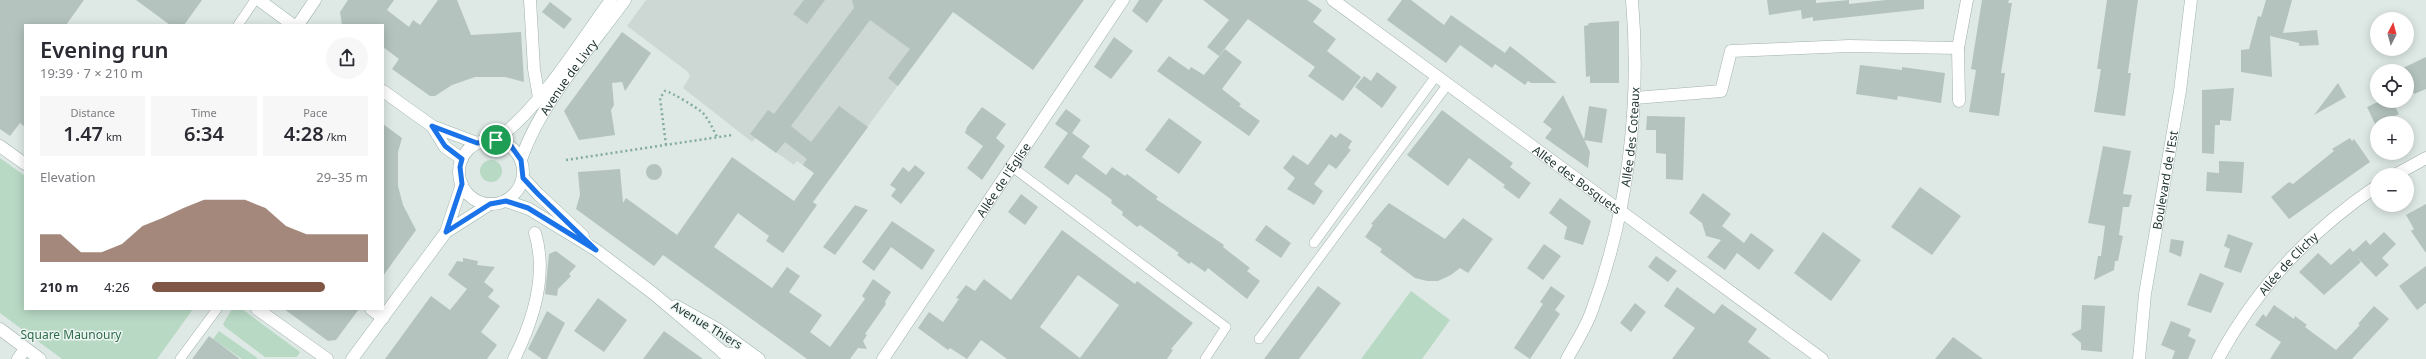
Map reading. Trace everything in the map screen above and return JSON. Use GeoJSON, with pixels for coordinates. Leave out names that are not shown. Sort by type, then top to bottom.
{"type":"FeatureCollection","features":[{"type":"Feature","properties":{"kind":"street"},"geometry":{"type":"LineString","coordinates":[[259,0],[292,24]]}},
{"type":"Feature","properties":{"kind":"street"},"geometry":{"type":"LineString","coordinates":[[299,24],[315,0]]}},
{"type":"Feature","properties":{"kind":"street"},"geometry":{"type":"LineString","coordinates":[[530,0],[530,18],[539,98]]}},
{"type":"Feature","properties":{"kind":"street","name":"Avenue de Livry"},"geometry":{"type":"LineString","coordinates":[[496,140],[532,109],[611,0]]}},
{"type":"Feature","properties":{"kind":"street","name":"Avenue de Livry"},"geometry":{"type":"LineString","coordinates":[[521,160],[529,137],[541,116],[625,0]]}},
{"type":"Feature","properties":{"kind":"street","name":"Allée de l'Église"},"geometry":{"type":"LineString","coordinates":[[883,359],[1122,0]]}},
{"type":"Feature","properties":{"kind":"street","name":"Allée des Bosquets"},"geometry":{"type":"LineString","coordinates":[[1333,0],[1620,209],[1822,359]]}},
{"type":"Feature","properties":{"kind":"street","name":"Allée des Coteaux"},"geometry":{"type":"LineString","coordinates":[[1567,359],[1590,314],[1620,209],[1635,98],[1636,36],[1632,0]]}},
{"type":"Feature","properties":{"kind":"street"},"geometry":{"type":"LineString","coordinates":[[1959,101],[1958,48],[1967,0]]}},
{"type":"Feature","properties":{"kind":"street","name":"Boulevard de l'Est"},"geometry":{"type":"LineString","coordinates":[[2139,359],[2145,294],[2180,91],[2191,0]]}},
{"type":"Feature","properties":{"kind":"street"},"geometry":{"type":"LineString","coordinates":[[1635,98],[1721,91],[1731,51],[1849,46],[1958,48]]}},
{"type":"Feature","properties":{"kind":"street"},"geometry":{"type":"LineString","coordinates":[[384,92],[432,126],[477,143]]}},
{"type":"Feature","properties":{"kind":"street"},"geometry":{"type":"LineString","coordinates":[[432,126],[445,146],[462,159]]}},
{"type":"Feature","properties":{"kind":"street"},"geometry":{"type":"LineString","coordinates":[[356,358],[383,318],[446,232],[462,184],[460,172],[462,159],[468,150],[477,143],[496,140],[511,146],[521,160],[523,178],[520,187],[506,201],[490,204],[446,232]]}},
{"type":"Feature","properties":{"kind":"street"},"geometry":{"type":"LineString","coordinates":[[0,146],[24,163]]}},
{"type":"Feature","properties":{"kind":"street"},"geometry":{"type":"LineString","coordinates":[[2407,168],[2426,158]]}},
{"type":"Feature","properties":{"kind":"street","name":"Avenue Thiers"},"geometry":{"type":"LineString","coordinates":[[523,178],[596,250]]}},
{"type":"Feature","properties":{"kind":"street"},"geometry":{"type":"LineString","coordinates":[[462,184],[473,198],[490,204]]}},
{"type":"Feature","properties":{"kind":"street","name":"Allée de Clichy"},"geometry":{"type":"LineString","coordinates":[[2218,359],[2261,292],[2301,245],[2355,201],[2370,191]]}},
{"type":"Feature","properties":{"kind":"street","name":"Avenue Thiers"},"geometry":{"type":"LineString","coordinates":[[506,201],[528,208],[596,250],[654,294],[727,356]]}},
{"type":"Feature","properties":{"kind":"street"},"geometry":{"type":"LineString","coordinates":[[514,359],[529,326],[536,302],[540,251],[535,233]]}},
{"type":"Feature","properties":{"kind":"street","name":"Avenue Thiers"},"geometry":{"type":"LineString","coordinates":[[654,294],[719,330],[759,359]]}},
{"type":"Feature","properties":{"kind":"street"},"geometry":{"type":"LineString","coordinates":[[258,310],[327,359]]}},
{"type":"Feature","properties":{"kind":"street"},"geometry":{"type":"LineString","coordinates":[[372,310],[383,318]]}},
{"type":"Feature","properties":{"kind":"street"},"geometry":{"type":"LineString","coordinates":[[0,330],[40,359]]}},
{"type":"Feature","properties":{"kind":"street"},"geometry":{"type":"LineString","coordinates":[[18,359],[26,349]]}},
{"type":"Feature","properties":{"kind":"street"},"geometry":{"type":"LineString","coordinates":[[727,356],[741,355],[746,359]]}},
{"type":"Feature","properties":{"kind":"lane"},"geometry":{"type":"LineString","coordinates":[[239,24],[255,0]]}},
{"type":"Feature","properties":{"kind":"lane"},"geometry":{"type":"LineString","coordinates":[[1314,244],[1436,76]]}},
{"type":"Feature","properties":{"kind":"lane"},"geometry":{"type":"LineString","coordinates":[[1259,339],[1448,84]]}},
{"type":"Feature","properties":{"kind":"lane"},"geometry":{"type":"LineString","coordinates":[[1012,167],[1226,328],[1205,359]]}},
{"type":"Feature","properties":{"kind":"lane"},"geometry":{"type":"LineString","coordinates":[[180,359],[216,310]]}},
{"type":"Feature","properties":{"kind":"path"},"geometry":{"type":"LineString","coordinates":[[666,145],[660,98],[665,91],[671,91],[687,104],[701,111],[717,137]]}},
{"type":"Feature","properties":{"kind":"path"},"geometry":{"type":"LineString","coordinates":[[566,160],[732,135]]}},
{"type":"Feature","properties":{"kind":"shaded area"},"geometry":{"type":"Polygon","coordinates":[[[646,0],[927,0],[946,20],[827,182],[797,161],[794,165],[756,138],[752,142],[683,88],[690,76],[688,72],[627,26],[646,0]]]}},
{"type":"Feature","properties":{"kind":"green space","name":"Square Maunoury"},"geometry":{"type":"Polygon","coordinates":[[[0,158],[24,175],[24,310],[192,310],[157,359],[62,359],[0,313],[0,158]]]}},
{"type":"Feature","properties":{"kind":"green space"},"geometry":{"type":"Polygon","coordinates":[[[491,160],[499,163],[502,171],[499,179],[491,182],[483,179],[480,171],[483,163],[491,160]]]}},
{"type":"Feature","properties":{"kind":"green space"},"geometry":{"type":"Polygon","coordinates":[[[1411,291],[1450,320],[1422,359],[1361,359],[1411,291]]]}},
{"type":"Feature","properties":{"kind":"green space"},"geometry":{"type":"Polygon","coordinates":[[[231,310],[243,310],[300,352],[297,357],[265,357],[223,324],[231,310]]]}},
{"type":"Feature","properties":{"kind":"green space"},"geometry":{"type":"Polygon","coordinates":[[[219,331],[258,359],[242,359],[213,339],[219,331]]]}},
{"type":"Feature","properties":{"kind":"building"},"geometry":{"type":"Polygon","coordinates":[[[0,0],[84,0],[67,24],[24,24],[24,126],[20,123],[10,136],[0,129],[0,0]]]}},
{"type":"Feature","properties":{"kind":"building"},"geometry":{"type":"Polygon","coordinates":[[[136,0],[202,0],[185,24],[169,24],[136,0]]]}},
{"type":"Feature","properties":{"kind":"building"},"geometry":{"type":"Polygon","coordinates":[[[348,0],[394,0],[387,10],[409,27],[413,20],[420,25],[438,0],[457,0],[471,35],[521,32],[524,82],[505,77],[475,77],[452,85],[435,96],[430,96],[392,69],[399,59],[384,48],[384,24],[342,24],[340,12],[348,0]]]}},
{"type":"Feature","properties":{"kind":"building"},"geometry":{"type":"Polygon","coordinates":[[[804,0],[825,0],[807,24],[793,14],[804,0]]]}},
{"type":"Feature","properties":{"kind":"building"},"geometry":{"type":"Polygon","coordinates":[[[852,0],[1084,0],[1033,70],[953,12],[898,86],[888,78],[910,49],[870,20],[791,126],[811,142],[839,106],[868,127],[813,202],[817,205],[783,253],[766,241],[769,236],[738,213],[714,247],[772,288],[787,267],[800,276],[789,292],[822,315],[810,332],[830,347],[865,299],[862,296],[873,279],[891,292],[885,302],[886,304],[865,334],[867,335],[863,341],[867,349],[858,348],[850,359],[807,359],[663,255],[654,266],[576,209],[580,195],[578,172],[620,169],[623,203],[626,198],[677,235],[732,157],[794,201],[814,173],[803,165],[807,159],[785,142],[776,153],[750,134],[768,110],[774,114],[854,8],[852,0]]]}},
{"type":"Feature","properties":{"kind":"building"},"geometry":{"type":"Polygon","coordinates":[[[1139,0],[1163,0],[1147,23],[1132,11],[1139,0]]]}},
{"type":"Feature","properties":{"kind":"building"},"geometry":{"type":"Polygon","coordinates":[[[1203,0],[1307,0],[1322,10],[1313,22],[1336,39],[1327,51],[1361,77],[1343,101],[1308,76],[1315,67],[1248,19],[1219,56],[1207,47],[1229,20],[1203,0]]]}},
{"type":"Feature","properties":{"kind":"building"},"geometry":{"type":"Polygon","coordinates":[[[1402,0],[1411,0],[1444,25],[1451,15],[1505,53],[1510,46],[1557,83],[1531,83],[1528,81],[1525,85],[1495,64],[1492,68],[1460,45],[1446,63],[1387,20],[1402,0]]]}},
{"type":"Feature","properties":{"kind":"building"},"geometry":{"type":"Polygon","coordinates":[[[1767,0],[1816,0],[1816,3],[1849,0],[1849,4],[1886,0],[1924,0],[1924,9],[1813,21],[1813,17],[1802,19],[1801,10],[1769,15],[1767,0]]]}},
{"type":"Feature","properties":{"kind":"building"},"geometry":{"type":"Polygon","coordinates":[[[1982,0],[2009,0],[2008,3],[2012,3],[2001,73],[2005,73],[1999,116],[1969,112],[1976,70],[1971,69],[1982,0]]]}},
{"type":"Feature","properties":{"kind":"building"},"geometry":{"type":"Polygon","coordinates":[[[2107,0],[2138,0],[2128,73],[2131,73],[2125,116],[2094,112],[2101,69],[2097,69],[2107,0]]]}},
{"type":"Feature","properties":{"kind":"building"},"geometry":{"type":"Polygon","coordinates":[[[2266,0],[2292,0],[2283,33],[2317,30],[2319,45],[2299,46],[2299,43],[2270,36],[2272,77],[2241,72],[2241,50],[2249,49],[2258,16],[2261,17],[2266,0]]]}},
{"type":"Feature","properties":{"kind":"building"},"geometry":{"type":"Polygon","coordinates":[[[550,2],[572,19],[564,29],[542,12],[550,2]]]}},
{"type":"Feature","properties":{"kind":"building"},"geometry":{"type":"Polygon","coordinates":[[[1619,21],[1619,83],[1590,83],[1590,76],[1586,77],[1584,26],[1588,25],[1589,23],[1619,21]]]}},
{"type":"Feature","properties":{"kind":"building"},"geometry":{"type":"Polygon","coordinates":[[[622,32],[651,53],[625,91],[622,82],[612,83],[614,105],[611,110],[615,135],[579,140],[564,111],[622,32]]]}},
{"type":"Feature","properties":{"kind":"building"},"geometry":{"type":"Polygon","coordinates":[[[1114,37],[1133,51],[1111,79],[1094,67],[1114,37]]]}},
{"type":"Feature","properties":{"kind":"building"},"geometry":{"type":"Polygon","coordinates":[[[1225,49],[1242,62],[1222,89],[1241,104],[1239,106],[1260,121],[1249,136],[1157,71],[1169,56],[1189,70],[1191,67],[1204,75],[1225,49]]]}},
{"type":"Feature","properties":{"kind":"building"},"geometry":{"type":"Polygon","coordinates":[[[2426,57],[2426,89],[2414,94],[2414,64],[2411,64],[2426,57]]]}},
{"type":"Feature","properties":{"kind":"building"},"geometry":{"type":"Polygon","coordinates":[[[1860,65],[1902,70],[1902,67],[1945,73],[1941,103],[1898,96],[1897,100],[1856,94],[1860,65]]]}},
{"type":"Feature","properties":{"kind":"building"},"geometry":{"type":"Polygon","coordinates":[[[1377,72],[1397,87],[1382,108],[1355,87],[1364,76],[1371,81],[1377,72]]]}},
{"type":"Feature","properties":{"kind":"building"},"geometry":{"type":"Polygon","coordinates":[[[2338,83],[2346,97],[2314,115],[2338,83]]]}},
{"type":"Feature","properties":{"kind":"building"},"geometry":{"type":"Polygon","coordinates":[[[2234,88],[2231,121],[2220,120],[2220,125],[2215,125],[2214,154],[2202,153],[2202,90],[2234,88]]]}},
{"type":"Feature","properties":{"kind":"building"},"geometry":{"type":"Polygon","coordinates":[[[1563,95],[1590,152],[1588,168],[1545,138],[1552,129],[1543,122],[1563,95]]]}},
{"type":"Feature","properties":{"kind":"building"},"geometry":{"type":"Polygon","coordinates":[[[1589,106],[1607,109],[1602,143],[1584,140],[1589,106]]]}},
{"type":"Feature","properties":{"kind":"building"},"geometry":{"type":"Polygon","coordinates":[[[2370,106],[2370,108],[2396,108],[2399,114],[2395,116],[2371,116],[2367,107],[2370,106]]]}},
{"type":"Feature","properties":{"kind":"building"},"geometry":{"type":"Polygon","coordinates":[[[982,107],[1006,124],[996,138],[1005,146],[982,180],[967,168],[983,146],[965,133],[967,127],[982,107]]]}},
{"type":"Feature","properties":{"kind":"building"},"geometry":{"type":"Polygon","coordinates":[[[1066,109],[1081,120],[1072,133],[1090,146],[1082,157],[1106,175],[1112,167],[1125,176],[1127,174],[1158,197],[1156,199],[1224,245],[1223,247],[1250,268],[1247,271],[1260,281],[1247,299],[1208,268],[1205,272],[1191,262],[1189,264],[1177,255],[1179,253],[1140,225],[1137,227],[1122,215],[1123,212],[1111,203],[1112,200],[1076,174],[1068,185],[1044,167],[1068,133],[1055,124],[1066,109]]]}},
{"type":"Feature","properties":{"kind":"building"},"geometry":{"type":"Polygon","coordinates":[[[1442,110],[1513,163],[1510,167],[1531,183],[1519,199],[1503,187],[1505,185],[1469,158],[1448,186],[1407,155],[1442,110]]]}},
{"type":"Feature","properties":{"kind":"building"},"geometry":{"type":"Polygon","coordinates":[[[1647,116],[1685,117],[1683,180],[1666,179],[1666,154],[1656,153],[1656,130],[1646,130],[1647,116]]]}},
{"type":"Feature","properties":{"kind":"building"},"geometry":{"type":"Polygon","coordinates":[[[1169,118],[1202,142],[1179,174],[1145,150],[1169,118]]]}},
{"type":"Feature","properties":{"kind":"building"},"geometry":{"type":"Polygon","coordinates":[[[384,125],[402,138],[398,152],[398,186],[403,205],[416,230],[384,275],[384,125]]]}},
{"type":"Feature","properties":{"kind":"building"},"geometry":{"type":"Polygon","coordinates":[[[1340,133],[1352,141],[1348,148],[1351,150],[1336,169],[1329,164],[1314,184],[1323,191],[1314,205],[1287,189],[1295,178],[1283,168],[1293,155],[1308,165],[1331,134],[1336,138],[1340,133]]]}},
{"type":"Feature","properties":{"kind":"building"},"geometry":{"type":"Polygon","coordinates":[[[2350,138],[2352,141],[2354,139],[2370,162],[2289,219],[2271,197],[2289,182],[2293,184],[2334,151],[2332,149],[2350,138]]]}},
{"type":"Feature","properties":{"kind":"building"},"geometry":{"type":"Polygon","coordinates":[[[2103,146],[2131,151],[2123,194],[2132,195],[2129,207],[2123,207],[2119,235],[2123,236],[2118,261],[2115,261],[2114,270],[2094,280],[2098,256],[2101,256],[2105,226],[2088,223],[2103,146]]]}},
{"type":"Feature","properties":{"kind":"building"},"geometry":{"type":"Polygon","coordinates":[[[2219,161],[2244,162],[2242,193],[2206,191],[2207,172],[2219,173],[2219,161]]]}},
{"type":"Feature","properties":{"kind":"building"},"geometry":{"type":"Polygon","coordinates":[[[654,164],[660,166],[662,172],[660,178],[654,180],[648,178],[646,172],[648,166],[654,164]]]}},
{"type":"Feature","properties":{"kind":"building"},"geometry":{"type":"Polygon","coordinates":[[[915,165],[925,173],[901,204],[891,196],[896,189],[890,185],[903,167],[909,172],[915,165]]]}},
{"type":"Feature","properties":{"kind":"building"},"geometry":{"type":"Polygon","coordinates":[[[1920,187],[1961,216],[1932,255],[1891,227],[1920,187]]]}},
{"type":"Feature","properties":{"kind":"building"},"geometry":{"type":"Polygon","coordinates":[[[1703,193],[1731,214],[1722,226],[1744,243],[1751,233],[1774,250],[1759,270],[1737,253],[1725,270],[1707,257],[1721,240],[1706,236],[1702,223],[1689,213],[1703,193]]]}},
{"type":"Feature","properties":{"kind":"building"},"geometry":{"type":"Polygon","coordinates":[[[1021,194],[1038,207],[1025,225],[1008,212],[1021,194]]]}},
{"type":"Feature","properties":{"kind":"building"},"geometry":{"type":"Polygon","coordinates":[[[1560,198],[1591,221],[1583,245],[1564,239],[1567,227],[1549,213],[1560,198]]]}},
{"type":"Feature","properties":{"kind":"building"},"geometry":{"type":"Polygon","coordinates":[[[1389,203],[1445,239],[1463,218],[1493,239],[1468,273],[1460,268],[1451,275],[1438,281],[1427,281],[1415,278],[1380,252],[1382,249],[1365,237],[1373,225],[1371,224],[1389,203]]]}},
{"type":"Feature","properties":{"kind":"building"},"geometry":{"type":"Polygon","coordinates":[[[2426,204],[2426,253],[2411,231],[2414,229],[2406,215],[2414,212],[2426,204]]]}},
{"type":"Feature","properties":{"kind":"building"},"geometry":{"type":"Polygon","coordinates":[[[855,205],[868,210],[835,255],[823,247],[855,205]]]}},
{"type":"Feature","properties":{"kind":"building"},"geometry":{"type":"Polygon","coordinates":[[[892,221],[935,250],[922,270],[891,247],[874,271],[862,262],[892,221]]]}},
{"type":"Feature","properties":{"kind":"building"},"geometry":{"type":"Polygon","coordinates":[[[1266,225],[1291,243],[1281,258],[1255,240],[1266,225]]]}},
{"type":"Feature","properties":{"kind":"building"},"geometry":{"type":"Polygon","coordinates":[[[1062,230],[1135,284],[1137,281],[1193,323],[1171,349],[1173,350],[1167,359],[1007,359],[981,340],[967,359],[950,348],[948,350],[918,328],[929,312],[943,322],[959,299],[956,298],[966,285],[975,291],[984,279],[1011,300],[1062,230]],[[1078,275],[1040,327],[1080,358],[1119,305],[1078,275]]]}},
{"type":"Feature","properties":{"kind":"building"},"geometry":{"type":"Polygon","coordinates":[[[1823,232],[1861,260],[1831,301],[1794,273],[1823,232]]]}},
{"type":"Feature","properties":{"kind":"building"},"geometry":{"type":"Polygon","coordinates":[[[2384,232],[2396,244],[2382,258],[2389,265],[2376,277],[2354,254],[2361,262],[2324,295],[2299,272],[2318,253],[2331,265],[2350,248],[2353,252],[2366,240],[2370,245],[2384,232]]]}},
{"type":"Feature","properties":{"kind":"building"},"geometry":{"type":"Polygon","coordinates":[[[2228,234],[2253,243],[2241,273],[2224,267],[2230,249],[2224,246],[2228,234]]]}},
{"type":"Feature","properties":{"kind":"building"},"geometry":{"type":"Polygon","coordinates":[[[2171,239],[2184,241],[2181,257],[2169,252],[2171,239]]]}},
{"type":"Feature","properties":{"kind":"building"},"geometry":{"type":"Polygon","coordinates":[[[1544,244],[1561,256],[1543,280],[1527,268],[1544,244]]]}},
{"type":"Feature","properties":{"kind":"building"},"geometry":{"type":"Polygon","coordinates":[[[556,251],[576,266],[569,274],[571,276],[558,289],[557,296],[545,294],[549,254],[556,251]]]}},
{"type":"Feature","properties":{"kind":"building"},"geometry":{"type":"Polygon","coordinates":[[[1656,256],[1677,271],[1668,282],[1648,267],[1656,256]]]}},
{"type":"Feature","properties":{"kind":"building"},"geometry":{"type":"Polygon","coordinates":[[[463,258],[478,261],[477,265],[495,267],[484,282],[494,290],[488,297],[500,306],[481,332],[497,345],[487,359],[385,359],[431,296],[450,310],[467,289],[448,275],[457,261],[463,262],[463,258]]]}},
{"type":"Feature","properties":{"kind":"building"},"geometry":{"type":"Polygon","coordinates":[[[2426,266],[2426,303],[2417,310],[2399,286],[2426,266]]]}},
{"type":"Feature","properties":{"kind":"building"},"geometry":{"type":"Polygon","coordinates":[[[2200,273],[2224,283],[2211,313],[2187,305],[2200,273]]]}},
{"type":"Feature","properties":{"kind":"building"},"geometry":{"type":"Polygon","coordinates":[[[1318,286],[1341,303],[1299,359],[1264,359],[1318,286]]]}},
{"type":"Feature","properties":{"kind":"building"},"geometry":{"type":"Polygon","coordinates":[[[1551,286],[1565,296],[1555,310],[1560,314],[1530,359],[1514,348],[1543,304],[1540,302],[1551,286]]]}},
{"type":"Feature","properties":{"kind":"building"},"geometry":{"type":"Polygon","coordinates":[[[1677,287],[1714,314],[1722,304],[1757,329],[1748,342],[1771,359],[1672,359],[1695,328],[1664,306],[1677,287]]]}},
{"type":"Feature","properties":{"kind":"building"},"geometry":{"type":"Polygon","coordinates":[[[598,298],[627,320],[604,352],[574,331],[598,298]]]}},
{"type":"Feature","properties":{"kind":"building"},"geometry":{"type":"Polygon","coordinates":[[[1635,303],[1646,312],[1631,332],[1620,323],[1635,303]]]}},
{"type":"Feature","properties":{"kind":"building"},"geometry":{"type":"Polygon","coordinates":[[[2082,305],[2105,306],[2102,352],[2081,350],[2081,343],[2071,334],[2081,329],[2082,305]]]}},
{"type":"Feature","properties":{"kind":"building"},"geometry":{"type":"Polygon","coordinates":[[[2274,305],[2294,319],[2295,316],[2307,325],[2305,327],[2336,350],[2360,325],[2358,324],[2374,306],[2389,319],[2352,359],[2270,359],[2281,342],[2255,325],[2263,314],[2266,317],[2274,305]]]}},
{"type":"Feature","properties":{"kind":"building"},"geometry":{"type":"Polygon","coordinates":[[[285,310],[358,310],[336,340],[328,341],[285,310]]]}},
{"type":"Feature","properties":{"kind":"building"},"geometry":{"type":"Polygon","coordinates":[[[547,311],[565,323],[547,359],[542,359],[528,349],[547,311]]]}},
{"type":"Feature","properties":{"kind":"building"},"geometry":{"type":"Polygon","coordinates":[[[2171,321],[2191,329],[2188,336],[2196,340],[2188,359],[2172,359],[2175,351],[2161,345],[2171,321]]]}},
{"type":"Feature","properties":{"kind":"building"},"geometry":{"type":"Polygon","coordinates":[[[664,331],[703,359],[643,359],[664,331]]]}},
{"type":"Feature","properties":{"kind":"building"},"geometry":{"type":"Polygon","coordinates":[[[209,336],[240,359],[192,359],[209,336]]]}},
{"type":"Feature","properties":{"kind":"building"},"geometry":{"type":"Polygon","coordinates":[[[1953,337],[1983,359],[1935,359],[1953,337]]]}},
{"type":"Feature","properties":{"kind":"route"},"geometry":{"type":"LineString","coordinates":[[432,126],[477,143],[486,140],[496,140],[511,146],[521,160],[524,169],[523,178],[596,250],[528,208],[506,201],[490,204],[467,217],[446,232],[462,184],[460,167],[462,159],[445,146],[432,126]]}}]}
